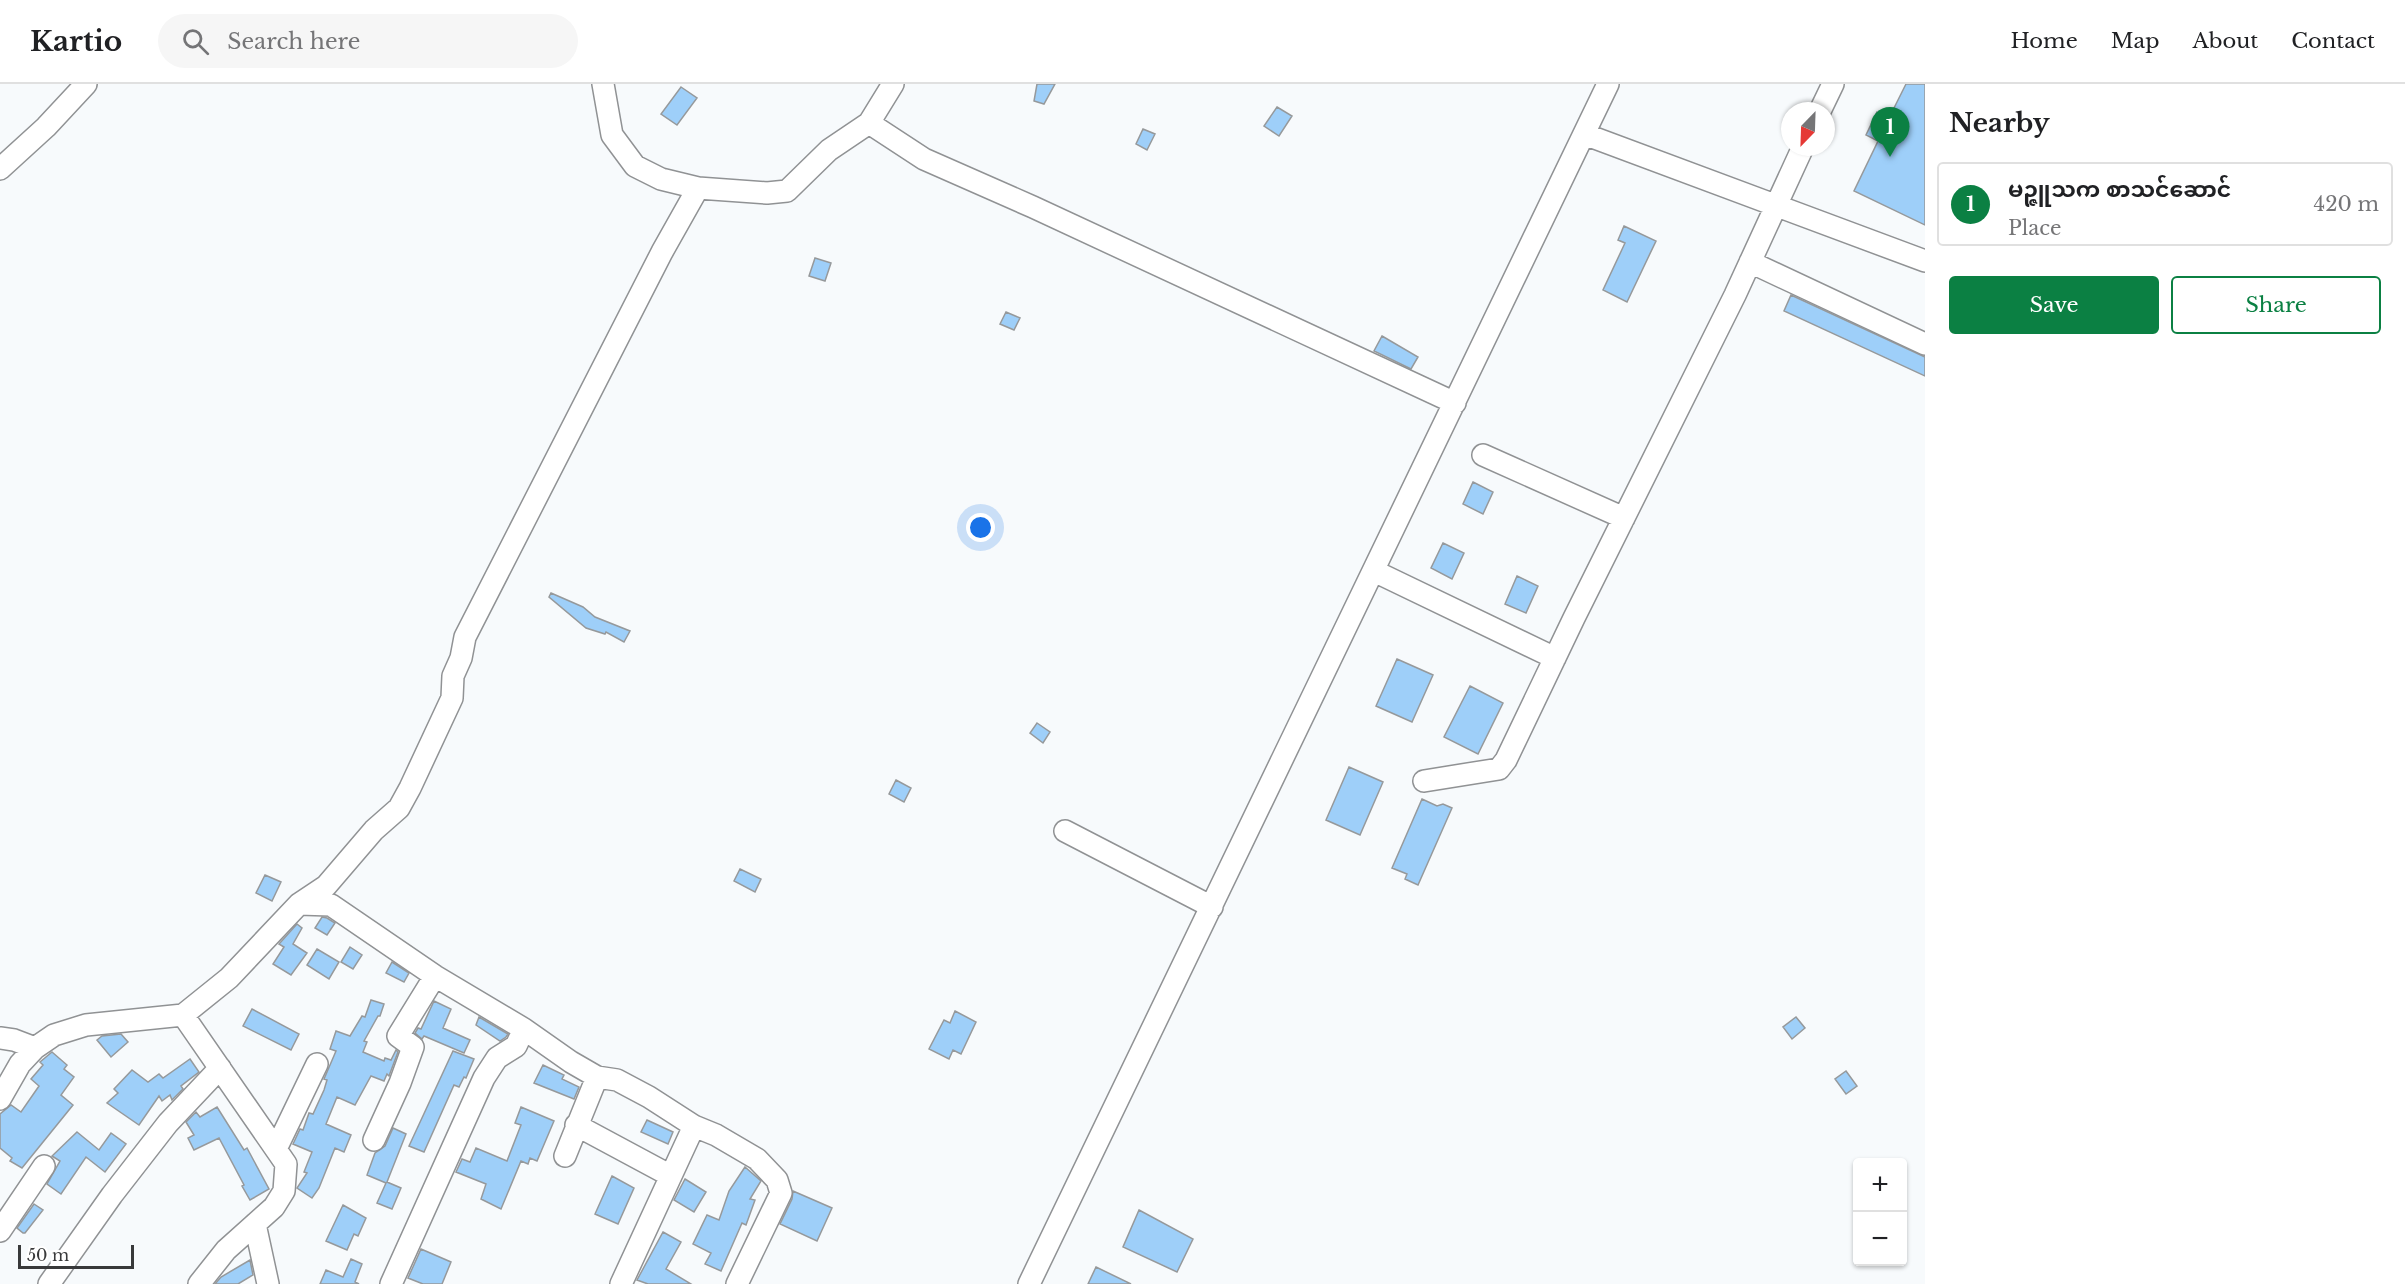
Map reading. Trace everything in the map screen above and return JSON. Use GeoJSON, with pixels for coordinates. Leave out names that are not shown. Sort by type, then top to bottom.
{"type":"FeatureCollection","features":[{"type":"Feature","properties":{"kind":"street"},"geometry":{"type":"LineString","coordinates":[[0,169],[46,127],[86,84]]}},
{"type":"Feature","properties":{"kind":"street"},"geometry":{"type":"LineString","coordinates":[[603,84],[612,135],[635,166],[661,179],[698,188],[767,193],[787,191],[829,150],[869,123],[893,84]]}},
{"type":"Feature","properties":{"kind":"street"},"geometry":{"type":"LineString","coordinates":[[1029,1284],[1608,84]]}},
{"type":"Feature","properties":{"kind":"street"},"geometry":{"type":"LineString","coordinates":[[1824,102],[1833,84]]}},
{"type":"Feature","properties":{"kind":"street"},"geometry":{"type":"LineString","coordinates":[[869,123],[924,159],[1044,212],[1455,403]]}},
{"type":"Feature","properties":{"kind":"street"},"geometry":{"type":"LineString","coordinates":[[1584,134],[1925,261]]}},
{"type":"Feature","properties":{"kind":"street"},"geometry":{"type":"LineString","coordinates":[[1424,781],[1499,769],[1506,760],[1750,262],[1799,156]]}},
{"type":"Feature","properties":{"kind":"street"},"geometry":{"type":"LineString","coordinates":[[0,1099],[20,1064],[35,1048],[54,1035],[86,1025],[183,1015],[229,978],[299,904],[328,896],[374,830],[399,808],[452,698],[453,676],[461,658],[465,637],[662,252],[698,188]]}},
{"type":"Feature","properties":{"kind":"street"},"geometry":{"type":"LineString","coordinates":[[1750,262],[1925,344]]}},
{"type":"Feature","properties":{"kind":"street"},"geometry":{"type":"LineString","coordinates":[[1483,455],[1624,518]]}},
{"type":"Feature","properties":{"kind":"street"},"geometry":{"type":"LineString","coordinates":[[1374,571],[1554,658]]}},
{"type":"Feature","properties":{"kind":"street"},"geometry":{"type":"LineString","coordinates":[[1065,831],[1212,907]]}},
{"type":"Feature","properties":{"kind":"street"},"geometry":{"type":"LineString","coordinates":[[328,896],[435,976],[524,1029],[597,1077],[617,1080],[649,1097],[694,1126],[716,1135],[757,1159],[777,1180],[781,1193],[737,1284]]}},
{"type":"Feature","properties":{"kind":"street"},"geometry":{"type":"LineString","coordinates":[[374,1140],[400,1083],[413,1047],[398,1036],[435,976]]}},
{"type":"Feature","properties":{"kind":"street"},"geometry":{"type":"LineString","coordinates":[[183,1015],[286,1164],[284,1191],[274,1206],[226,1250],[199,1284]]}},
{"type":"Feature","properties":{"kind":"street"},"geometry":{"type":"LineString","coordinates":[[391,1284],[484,1078],[497,1058],[516,1046],[524,1029]]}},
{"type":"Feature","properties":{"kind":"street"},"geometry":{"type":"LineString","coordinates":[[0,1038],[14,1040],[35,1048]]}},
{"type":"Feature","properties":{"kind":"street"},"geometry":{"type":"LineString","coordinates":[[276,1149],[317,1064]]}},
{"type":"Feature","properties":{"kind":"street"},"geometry":{"type":"LineString","coordinates":[[49,1284],[112,1195],[168,1123],[220,1068]]}},
{"type":"Feature","properties":{"kind":"street"},"geometry":{"type":"LineString","coordinates":[[565,1156],[597,1077]]}},
{"type":"Feature","properties":{"kind":"street"},"geometry":{"type":"LineString","coordinates":[[576,1125],[671,1176]]}},
{"type":"Feature","properties":{"kind":"street"},"geometry":{"type":"LineString","coordinates":[[621,1284],[694,1126]]}},
{"type":"Feature","properties":{"kind":"street"},"geometry":{"type":"LineString","coordinates":[[0,1232],[44,1166]]}},
{"type":"Feature","properties":{"kind":"street"},"geometry":{"type":"LineString","coordinates":[[255,1224],[268,1284]]}},
{"type":"Feature","properties":{"kind":"building"},"geometry":{"type":"Polygon","coordinates":[[[1037,84],[1055,84],[1044,104],[1034,101],[1037,84]]]}},
{"type":"Feature","properties":{"kind":"building"},"geometry":{"type":"Polygon","coordinates":[[[1906,84],[1925,84],[1925,225],[1854,191],[1878,141],[1866,135],[1877,112],[1889,118],[1906,84]]]}},
{"type":"Feature","properties":{"kind":"building"},"geometry":{"type":"Polygon","coordinates":[[[681,87],[697,98],[677,125],[661,114],[681,87]]]}},
{"type":"Feature","properties":{"kind":"building"},"geometry":{"type":"Polygon","coordinates":[[[1277,107],[1292,116],[1279,136],[1264,126],[1277,107]]]}},
{"type":"Feature","properties":{"kind":"building"},"geometry":{"type":"Polygon","coordinates":[[[1143,129],[1155,134],[1147,150],[1136,144],[1143,129]]]}},
{"type":"Feature","properties":{"kind":"building"},"geometry":{"type":"Polygon","coordinates":[[[1624,226],[1656,241],[1627,302],[1603,290],[1625,243],[1618,240],[1624,226]]]}},
{"type":"Feature","properties":{"kind":"building"},"geometry":{"type":"Polygon","coordinates":[[[815,258],[831,263],[825,281],[809,276],[815,258]]]}},
{"type":"Feature","properties":{"kind":"building"},"geometry":{"type":"Polygon","coordinates":[[[1791,295],[1925,357],[1925,376],[1784,311],[1791,295]]]}},
{"type":"Feature","properties":{"kind":"building"},"geometry":{"type":"Polygon","coordinates":[[[1006,312],[1020,318],[1014,330],[1000,324],[1006,312]]]}},
{"type":"Feature","properties":{"kind":"building"},"geometry":{"type":"Polygon","coordinates":[[[1382,336],[1418,357],[1411,369],[1374,351],[1382,336]]]}},
{"type":"Feature","properties":{"kind":"building"},"geometry":{"type":"Polygon","coordinates":[[[1473,482],[1493,492],[1483,514],[1463,504],[1473,482]]]}},
{"type":"Feature","properties":{"kind":"building"},"geometry":{"type":"Polygon","coordinates":[[[1443,543],[1464,553],[1452,579],[1431,568],[1443,543]]]}},
{"type":"Feature","properties":{"kind":"building"},"geometry":{"type":"Polygon","coordinates":[[[1517,576],[1538,586],[1526,613],[1505,604],[1517,576]]]}},
{"type":"Feature","properties":{"kind":"building"},"geometry":{"type":"Polygon","coordinates":[[[551,593],[583,607],[595,617],[630,631],[624,642],[606,632],[605,634],[586,628],[549,597],[551,593]]]}},
{"type":"Feature","properties":{"kind":"building"},"geometry":{"type":"Polygon","coordinates":[[[1397,659],[1433,675],[1412,722],[1376,706],[1397,659]]]}},
{"type":"Feature","properties":{"kind":"building"},"geometry":{"type":"Polygon","coordinates":[[[1470,686],[1503,703],[1478,754],[1444,737],[1470,686]]]}},
{"type":"Feature","properties":{"kind":"building"},"geometry":{"type":"Polygon","coordinates":[[[1037,723],[1050,732],[1043,743],[1030,733],[1037,723]]]}},
{"type":"Feature","properties":{"kind":"building"},"geometry":{"type":"Polygon","coordinates":[[[1349,767],[1383,782],[1360,835],[1326,820],[1349,767]]]}},
{"type":"Feature","properties":{"kind":"building"},"geometry":{"type":"Polygon","coordinates":[[[896,780],[911,788],[904,802],[889,794],[896,780]]]}},
{"type":"Feature","properties":{"kind":"building"},"geometry":{"type":"Polygon","coordinates":[[[1422,799],[1437,806],[1443,804],[1452,808],[1418,885],[1405,879],[1407,874],[1392,868],[1422,799]]]}},
{"type":"Feature","properties":{"kind":"building"},"geometry":{"type":"Polygon","coordinates":[[[740,869],[761,879],[755,892],[734,881],[740,869]]]}},
{"type":"Feature","properties":{"kind":"building"},"geometry":{"type":"Polygon","coordinates":[[[265,875],[281,882],[272,901],[256,893],[265,875]]]}},
{"type":"Feature","properties":{"kind":"building"},"geometry":{"type":"Polygon","coordinates":[[[322,917],[335,923],[327,935],[315,928],[322,917]]]}},
{"type":"Feature","properties":{"kind":"building"},"geometry":{"type":"Polygon","coordinates":[[[297,924],[302,928],[293,944],[307,953],[291,975],[273,964],[284,947],[279,944],[297,924]]]}},
{"type":"Feature","properties":{"kind":"building"},"geometry":{"type":"Polygon","coordinates":[[[350,947],[362,955],[353,969],[341,962],[350,947]]]}},
{"type":"Feature","properties":{"kind":"building"},"geometry":{"type":"Polygon","coordinates":[[[317,949],[339,962],[329,979],[307,965],[317,949]]]}},
{"type":"Feature","properties":{"kind":"building"},"geometry":{"type":"Polygon","coordinates":[[[392,962],[409,973],[404,982],[386,973],[392,962]]]}},
{"type":"Feature","properties":{"kind":"building"},"geometry":{"type":"Polygon","coordinates":[[[371,1000],[384,1004],[380,1016],[364,1041],[367,1042],[363,1052],[384,1061],[385,1058],[391,1060],[396,1050],[398,1052],[389,1076],[387,1074],[384,1081],[371,1076],[355,1105],[337,1097],[326,1124],[351,1135],[344,1152],[335,1148],[319,1188],[312,1198],[297,1188],[307,1173],[304,1172],[312,1152],[293,1144],[300,1129],[303,1130],[309,1113],[313,1114],[324,1090],[327,1080],[324,1079],[336,1051],[330,1049],[336,1031],[350,1036],[362,1016],[365,1017],[371,1000]]]}},
{"type":"Feature","properties":{"kind":"building"},"geometry":{"type":"Polygon","coordinates":[[[434,1001],[451,1009],[443,1028],[470,1040],[464,1053],[424,1036],[422,1039],[415,1033],[418,1028],[421,1029],[434,1001]]]}},
{"type":"Feature","properties":{"kind":"building"},"geometry":{"type":"Polygon","coordinates":[[[252,1009],[299,1034],[291,1050],[243,1026],[252,1009]]]}},
{"type":"Feature","properties":{"kind":"building"},"geometry":{"type":"Polygon","coordinates":[[[955,1011],[976,1022],[961,1054],[953,1050],[949,1059],[929,1049],[944,1020],[950,1023],[955,1011]]]}},
{"type":"Feature","properties":{"kind":"building"},"geometry":{"type":"Polygon","coordinates":[[[479,1017],[508,1034],[500,1041],[476,1025],[479,1017]]]}},
{"type":"Feature","properties":{"kind":"building"},"geometry":{"type":"Polygon","coordinates":[[[1796,1017],[1805,1028],[1792,1039],[1783,1027],[1796,1017]]]}},
{"type":"Feature","properties":{"kind":"building"},"geometry":{"type":"Polygon","coordinates":[[[121,1034],[128,1042],[111,1057],[97,1040],[102,1036],[121,1034]]]}},
{"type":"Feature","properties":{"kind":"building"},"geometry":{"type":"Polygon","coordinates":[[[453,1051],[474,1059],[466,1078],[464,1077],[459,1087],[454,1085],[424,1152],[409,1146],[453,1051]]]}},
{"type":"Feature","properties":{"kind":"building"},"geometry":{"type":"Polygon","coordinates":[[[52,1052],[67,1065],[64,1069],[74,1077],[61,1095],[73,1105],[22,1168],[10,1161],[12,1158],[0,1148],[0,1114],[11,1105],[21,1112],[39,1086],[31,1079],[43,1065],[40,1062],[52,1052]]]}},
{"type":"Feature","properties":{"kind":"building"},"geometry":{"type":"Polygon","coordinates":[[[190,1059],[199,1072],[181,1086],[183,1089],[172,1100],[170,1095],[162,1101],[159,1096],[139,1125],[107,1103],[118,1093],[114,1089],[132,1070],[148,1082],[159,1074],[163,1078],[190,1059]]]}},
{"type":"Feature","properties":{"kind":"building"},"geometry":{"type":"Polygon","coordinates":[[[543,1065],[564,1075],[562,1079],[579,1087],[574,1099],[534,1083],[543,1065]]]}},
{"type":"Feature","properties":{"kind":"building"},"geometry":{"type":"Polygon","coordinates":[[[1846,1071],[1857,1086],[1846,1094],[1835,1079],[1846,1071]]]}},
{"type":"Feature","properties":{"kind":"building"},"geometry":{"type":"Polygon","coordinates":[[[217,1107],[244,1150],[247,1148],[269,1189],[250,1200],[219,1138],[194,1150],[188,1138],[194,1135],[186,1122],[196,1112],[200,1117],[217,1107]]]}},
{"type":"Feature","properties":{"kind":"building"},"geometry":{"type":"Polygon","coordinates":[[[521,1107],[554,1121],[537,1161],[530,1158],[528,1164],[521,1161],[501,1209],[481,1199],[486,1184],[456,1172],[462,1159],[470,1162],[476,1148],[507,1161],[521,1125],[515,1123],[521,1107]]]}},
{"type":"Feature","properties":{"kind":"building"},"geometry":{"type":"Polygon","coordinates":[[[647,1120],[673,1132],[668,1144],[641,1132],[647,1120]]]}},
{"type":"Feature","properties":{"kind":"building"},"geometry":{"type":"Polygon","coordinates":[[[393,1128],[406,1134],[387,1182],[401,1188],[392,1209],[377,1203],[386,1183],[367,1175],[375,1153],[385,1146],[393,1128]]]}},
{"type":"Feature","properties":{"kind":"building"},"geometry":{"type":"Polygon","coordinates":[[[77,1132],[99,1150],[111,1133],[126,1144],[105,1172],[86,1157],[61,1194],[47,1184],[60,1161],[52,1156],[77,1132]]]}},
{"type":"Feature","properties":{"kind":"building"},"geometry":{"type":"Polygon","coordinates":[[[745,1167],[761,1181],[750,1199],[755,1200],[746,1225],[742,1223],[721,1271],[705,1264],[711,1253],[693,1244],[707,1215],[719,1220],[729,1191],[745,1167]]]}},
{"type":"Feature","properties":{"kind":"building"},"geometry":{"type":"Polygon","coordinates":[[[612,1176],[634,1188],[618,1224],[595,1214],[612,1176]]]}},
{"type":"Feature","properties":{"kind":"building"},"geometry":{"type":"Polygon","coordinates":[[[685,1179],[706,1192],[694,1212],[674,1200],[685,1179]]]}},
{"type":"Feature","properties":{"kind":"building"},"geometry":{"type":"Polygon","coordinates":[[[793,1191],[832,1208],[817,1241],[780,1224],[792,1199],[793,1191]]]}},
{"type":"Feature","properties":{"kind":"building"},"geometry":{"type":"Polygon","coordinates":[[[34,1204],[43,1210],[23,1233],[17,1228],[34,1204]]]}},
{"type":"Feature","properties":{"kind":"building"},"geometry":{"type":"Polygon","coordinates":[[[343,1205],[366,1218],[358,1236],[354,1234],[347,1250],[326,1241],[343,1205]]]}},
{"type":"Feature","properties":{"kind":"building"},"geometry":{"type":"Polygon","coordinates":[[[1139,1210],[1193,1239],[1177,1272],[1123,1247],[1139,1210]]]}},
{"type":"Feature","properties":{"kind":"building"},"geometry":{"type":"Polygon","coordinates":[[[663,1232],[681,1242],[666,1269],[691,1284],[648,1284],[637,1280],[663,1232]]]}},
{"type":"Feature","properties":{"kind":"building"},"geometry":{"type":"Polygon","coordinates":[[[421,1249],[451,1262],[442,1284],[423,1284],[408,1278],[421,1249]]]}},
{"type":"Feature","properties":{"kind":"building"},"geometry":{"type":"Polygon","coordinates":[[[351,1259],[362,1264],[355,1282],[359,1284],[320,1284],[326,1270],[343,1277],[351,1259]]]}},
{"type":"Feature","properties":{"kind":"building"},"geometry":{"type":"Polygon","coordinates":[[[250,1260],[253,1275],[238,1284],[215,1284],[221,1277],[250,1260]]]}},
{"type":"Feature","properties":{"kind":"building"},"geometry":{"type":"Polygon","coordinates":[[[1096,1267],[1131,1284],[1088,1284],[1096,1267]]]}},
{"type":"Feature","properties":{"kind":"place","name":"မဉ္ဇူသက စာသင်ဆောင်"},"geometry":{"type":"Point","coordinates":[1890,157]}}]}
